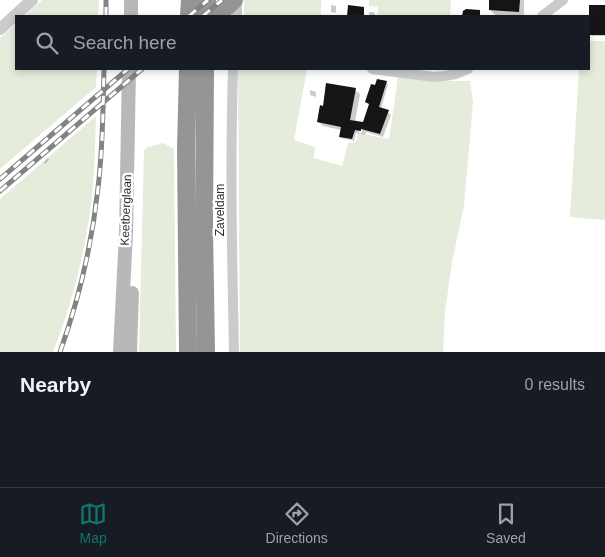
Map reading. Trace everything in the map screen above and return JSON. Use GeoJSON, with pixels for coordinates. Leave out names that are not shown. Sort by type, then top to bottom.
{"type":"FeatureCollection","features":[{"type":"Feature","properties":{"kind":"highway"},"geometry":{"type":"LineString","coordinates":[[189,15],[190,0]]}},
{"type":"Feature","properties":{"kind":"highway"},"geometry":{"type":"LineString","coordinates":[[206,15],[207,0]]}},
{"type":"Feature","properties":{"kind":"highway"},"geometry":{"type":"LineString","coordinates":[[217,15],[236,0]]}},
{"type":"Feature","properties":{"kind":"highway"},"geometry":{"type":"LineString","coordinates":[[188,70],[186,176],[188,352]]}},
{"type":"Feature","properties":{"kind":"highway"},"geometry":{"type":"LineString","coordinates":[[204,70],[206,352]]}},
{"type":"Feature","properties":{"kind":"main road"},"geometry":{"type":"LineString","coordinates":[[131,15],[133,0]]}},
{"type":"Feature","properties":{"kind":"main road"},"geometry":{"type":"LineString","coordinates":[[133,0],[138,15]]}},
{"type":"Feature","properties":{"kind":"main road","name":"Keetberglaan"},"geometry":{"type":"LineString","coordinates":[[120,352],[126,233],[129,70]]}},
{"type":"Feature","properties":{"kind":"main road","name":"Keetberglaan"},"geometry":{"type":"LineString","coordinates":[[130,352],[138,70]]}},
{"type":"Feature","properties":{"kind":"street"},"geometry":{"type":"LineString","coordinates":[[15,15],[32,0]]}},
{"type":"Feature","properties":{"kind":"street"},"geometry":{"type":"LineString","coordinates":[[236,0],[237,15]]}},
{"type":"Feature","properties":{"kind":"street"},"geometry":{"type":"LineString","coordinates":[[543,15],[563,0]]}},
{"type":"Feature","properties":{"kind":"street"},"geometry":{"type":"LineString","coordinates":[[0,29],[15,15]]}},
{"type":"Feature","properties":{"kind":"street","name":"Zaveldam"},"geometry":{"type":"LineString","coordinates":[[233,70],[234,352]]}},
{"type":"Feature","properties":{"kind":"street"},"geometry":{"type":"LineString","coordinates":[[381,70],[434,76],[456,74],[466,70]]}},
{"type":"Feature","properties":{"kind":"green space"},"geometry":{"type":"Polygon","coordinates":[[[42,0],[99,0],[98,15],[26,15],[42,0]]]}},
{"type":"Feature","properties":{"kind":"green space"},"geometry":{"type":"Polygon","coordinates":[[[244,0],[321,0],[321,15],[244,15],[244,0]]]}},
{"type":"Feature","properties":{"kind":"green space"},"geometry":{"type":"Polygon","coordinates":[[[369,0],[451,0],[450,15],[378,15],[378,7],[369,6],[369,0]]]}},
{"type":"Feature","properties":{"kind":"green space"},"geometry":{"type":"Polygon","coordinates":[[[15,25],[15,70],[97,70],[96,87],[0,169],[0,38],[15,25]]]}},
{"type":"Feature","properties":{"kind":"green space"},"geometry":{"type":"Polygon","coordinates":[[[590,41],[605,41],[605,220],[570,217],[579,70],[590,70],[590,41]]]}},
{"type":"Feature","properties":{"kind":"green space"},"geometry":{"type":"Polygon","coordinates":[[[238,70],[307,70],[294,140],[315,147],[314,158],[342,166],[348,143],[356,142],[358,133],[389,139],[398,77],[470,81],[473,102],[464,206],[452,262],[445,312],[443,352],[240,352],[238,70]]]}},
{"type":"Feature","properties":{"kind":"green space"},"geometry":{"type":"Polygon","coordinates":[[[96,116],[94,176],[88,227],[74,291],[53,352],[0,352],[0,199],[96,116]]]}},
{"type":"Feature","properties":{"kind":"green space"},"geometry":{"type":"Polygon","coordinates":[[[163,143],[174,149],[176,352],[139,352],[144,150],[163,143]]]}},
{"type":"Feature","properties":{"kind":"building"},"geometry":{"type":"Polygon","coordinates":[[[489,0],[520,0],[519,12],[489,10],[489,0]]]}},
{"type":"Feature","properties":{"kind":"building"},"geometry":{"type":"Polygon","coordinates":[[[348,5],[364,7],[364,15],[347,15],[348,5]]]}},
{"type":"Feature","properties":{"kind":"building"},"geometry":{"type":"Polygon","coordinates":[[[589,5],[605,5],[605,35],[590,35],[589,5]]]}},
{"type":"Feature","properties":{"kind":"building"},"geometry":{"type":"Polygon","coordinates":[[[466,9],[480,10],[480,15],[462,15],[466,9]]]}},
{"type":"Feature","properties":{"kind":"building"},"geometry":{"type":"Polygon","coordinates":[[[377,79],[387,81],[379,107],[389,110],[380,134],[361,129],[361,131],[355,130],[352,139],[339,137],[341,127],[317,122],[320,105],[323,106],[326,83],[356,88],[350,120],[363,122],[369,104],[365,102],[371,84],[375,85],[377,79]]]}},
{"type":"Feature","properties":{"kind":"railway"},"geometry":{"type":"LineString","coordinates":[[106,0],[106,15]]}},
{"type":"Feature","properties":{"kind":"railway"},"geometry":{"type":"LineString","coordinates":[[190,15],[208,0]]}},
{"type":"Feature","properties":{"kind":"railway"},"geometry":{"type":"LineString","coordinates":[[204,15],[222,0]]}},
{"type":"Feature","properties":{"kind":"railway"},"geometry":{"type":"LineString","coordinates":[[60,352],[79,292],[92,230],[101,158],[104,70]]}},
{"type":"Feature","properties":{"kind":"railway"},"geometry":{"type":"LineString","coordinates":[[0,179],[127,70]]}},
{"type":"Feature","properties":{"kind":"railway"},"geometry":{"type":"LineString","coordinates":[[0,191],[141,70]]}}]}
